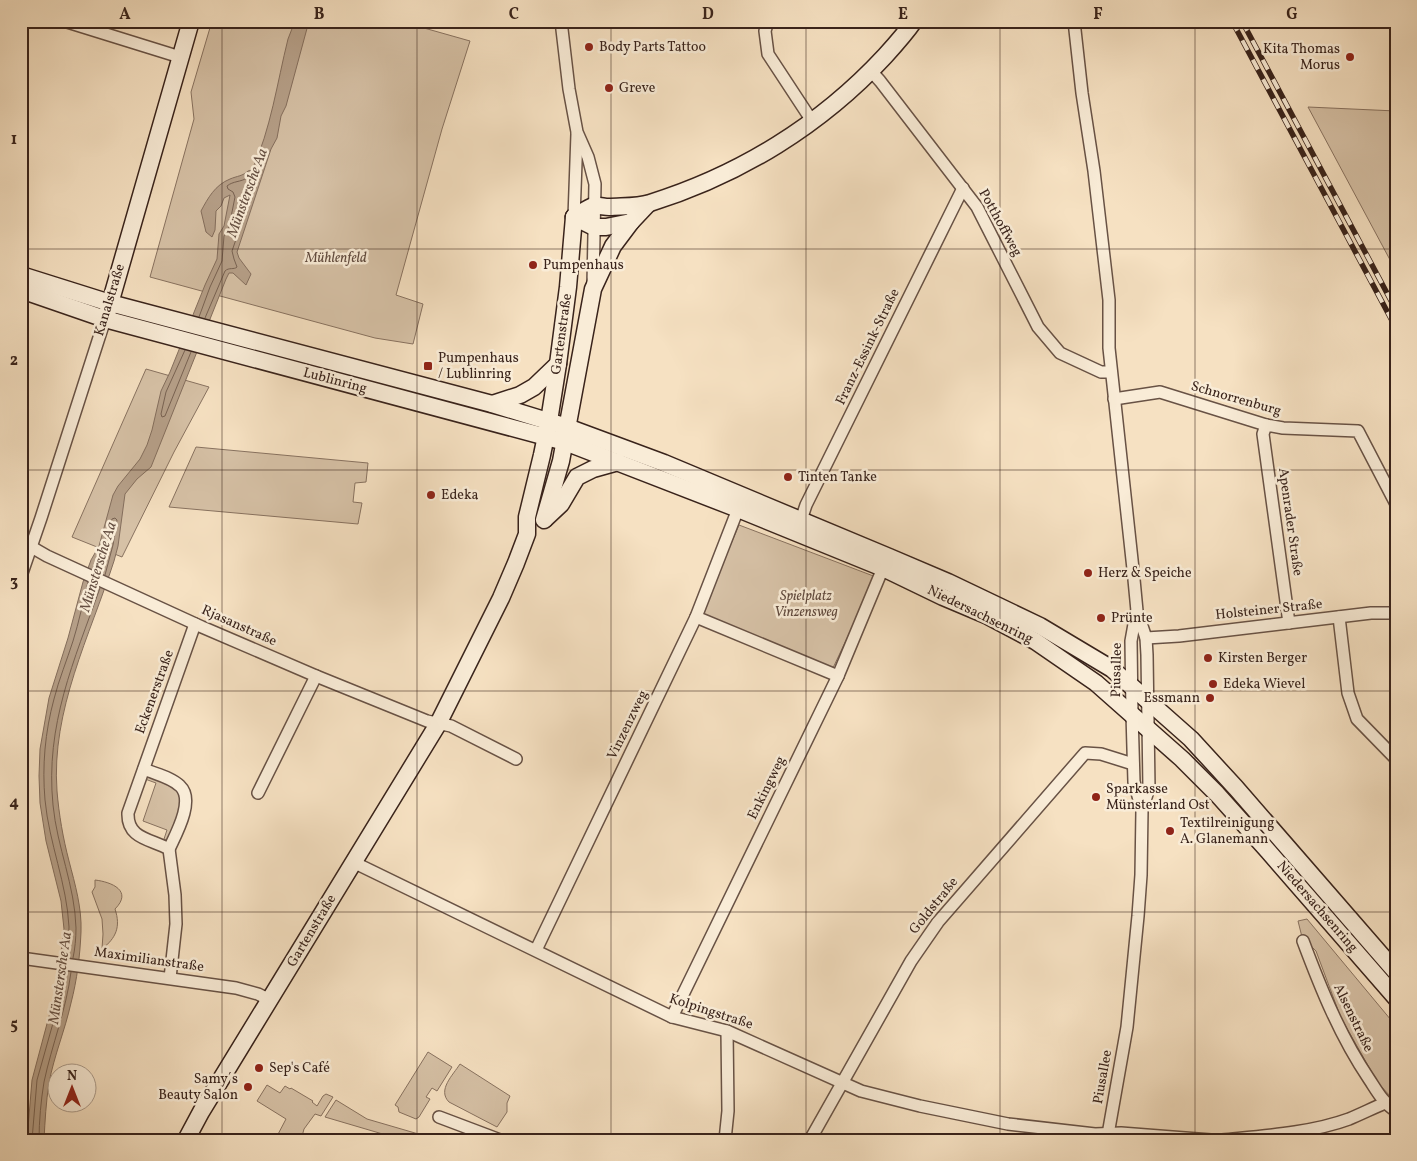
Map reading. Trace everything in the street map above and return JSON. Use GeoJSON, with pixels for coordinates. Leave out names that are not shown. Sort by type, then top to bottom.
{"type":"FeatureCollection","features":[{"type":"Feature","properties":{"kind":"main road","name":"Kanalstraße"},"geometry":{"type":"LineString","coordinates":[[108,311],[192,21]]}},
{"type":"Feature","properties":{"kind":"main road"},"geometry":{"type":"LineString","coordinates":[[574,217],[594,206],[648,204],[699,186],[756,158],[812,121],[850,91],[871,71],[914,21]]}},
{"type":"Feature","properties":{"kind":"main road","name":"Gartenstraße"},"geometry":{"type":"LineString","coordinates":[[186,1140],[201,1112],[438,724],[500,598],[528,534],[544,520],[561,461],[592,289],[612,246],[648,204]]}},
{"type":"Feature","properties":{"kind":"main road"},"geometry":{"type":"LineString","coordinates":[[574,217],[594,228],[631,222]]}},
{"type":"Feature","properties":{"kind":"main road","name":"Gartenstraße"},"geometry":{"type":"LineString","coordinates":[[528,534],[527,517],[547,429],[558,364],[569,279],[574,217]]}},
{"type":"Feature","properties":{"kind":"main road"},"geometry":{"type":"LineString","coordinates":[[21,275],[108,311]]}},
{"type":"Feature","properties":{"kind":"main road"},"geometry":{"type":"LineString","coordinates":[[21,290],[108,311]]}},
{"type":"Feature","properties":{"kind":"main road","name":"Lublinring"},"geometry":{"type":"LineString","coordinates":[[108,311],[166,326],[227,334],[492,404],[547,429]]}},
{"type":"Feature","properties":{"kind":"main road","name":"Lublinring"},"geometry":{"type":"LineString","coordinates":[[166,326],[222,350],[566,435]]}},
{"type":"Feature","properties":{"kind":"main road"},"geometry":{"type":"LineString","coordinates":[[492,404],[520,394],[534,386],[558,364]]}},
{"type":"Feature","properties":{"kind":"main road","name":"Niedersachsenring"},"geometry":{"type":"LineString","coordinates":[[566,435],[664,463],[948,582],[1040,626],[1112,669],[1191,739],[1396,972]]}},
{"type":"Feature","properties":{"kind":"main road","name":"Niedersachsenring"},"geometry":{"type":"LineString","coordinates":[[566,435],[618,462],[883,568],[988,616],[1035,641],[1096,683],[1182,759],[1217,794],[1396,998]]}},
{"type":"Feature","properties":{"kind":"main road"},"geometry":{"type":"LineString","coordinates":[[544,520],[561,504],[577,477],[593,469],[618,462]]}},
{"type":"Feature","properties":{"kind":"street"},"geometry":{"type":"LineString","coordinates":[[64,21],[180,58]]}},
{"type":"Feature","properties":{"kind":"street","name":"Gartenstraße"},"geometry":{"type":"LineString","coordinates":[[561,21],[569,89],[577,132],[588,157],[595,184],[592,289]]}},
{"type":"Feature","properties":{"kind":"street"},"geometry":{"type":"LineString","coordinates":[[768,21],[765,31],[768,54],[812,121]]}},
{"type":"Feature","properties":{"kind":"street"},"geometry":{"type":"LineString","coordinates":[[1074,21],[1109,300],[1111,372],[1137,612]]}},
{"type":"Feature","properties":{"kind":"street","name":"Potthoffweg"},"geometry":{"type":"LineString","coordinates":[[871,71],[977,208],[1038,327],[1060,353],[1101,372],[1111,372]]}},
{"type":"Feature","properties":{"kind":"street","name":"Gartenstraße"},"geometry":{"type":"LineString","coordinates":[[574,217],[574,174],[577,132]]}},
{"type":"Feature","properties":{"kind":"street","name":"Franz-Essink-Straße"},"geometry":{"type":"LineString","coordinates":[[801,520],[806,505],[963,188]]}},
{"type":"Feature","properties":{"kind":"street","name":"Kanalstraße"},"geometry":{"type":"LineString","coordinates":[[21,576],[26,544],[108,311]]}},
{"type":"Feature","properties":{"kind":"street","name":"Schnorrenburg"},"geometry":{"type":"LineString","coordinates":[[1114,399],[1160,392],[1266,426],[1358,431],[1396,504]]}},
{"type":"Feature","properties":{"kind":"street","name":"Apenrader Straße"},"geometry":{"type":"LineString","coordinates":[[1266,426],[1263,434],[1289,623]]}},
{"type":"Feature","properties":{"kind":"street","name":"Vinzenzweg"},"geometry":{"type":"LineString","coordinates":[[536,950],[696,617],[738,509]]}},
{"type":"Feature","properties":{"kind":"street","name":"Rjasanstraße"},"geometry":{"type":"LineString","coordinates":[[26,544],[47,556],[195,624],[316,676],[438,724]]}},
{"type":"Feature","properties":{"kind":"street","name":"Enkingweg"},"geometry":{"type":"LineString","coordinates":[[672,1017],[838,676],[883,568]]}},
{"type":"Feature","properties":{"kind":"street","name":"Piusallee"},"geometry":{"type":"LineString","coordinates":[[1108,1137],[1127,1027],[1141,875],[1142,810],[1149,788],[1146,638],[1137,612]]}},
{"type":"Feature","properties":{"kind":"street","name":"Piusallee"},"geometry":{"type":"LineString","coordinates":[[1137,612],[1131,641],[1131,686],[1135,789],[1142,810]]}},
{"type":"Feature","properties":{"kind":"street","name":"Holsteiner Straße"},"geometry":{"type":"LineString","coordinates":[[1146,638],[1179,636],[1371,613],[1396,613]]}},
{"type":"Feature","properties":{"kind":"street"},"geometry":{"type":"LineString","coordinates":[[696,617],[838,676]]}},
{"type":"Feature","properties":{"kind":"street"},"geometry":{"type":"LineString","coordinates":[[1339,617],[1348,693],[1357,719],[1396,759]]}},
{"type":"Feature","properties":{"kind":"street","name":"Eckenerstraße"},"geometry":{"type":"LineString","coordinates":[[169,849],[131,830],[128,814],[195,624]]}},
{"type":"Feature","properties":{"kind":"street"},"geometry":{"type":"LineString","coordinates":[[258,793],[316,676]]}},
{"type":"Feature","properties":{"kind":"street"},"geometry":{"type":"LineString","coordinates":[[438,724],[451,726],[516,759]]}},
{"type":"Feature","properties":{"kind":"street","name":"Goldstraße"},"geometry":{"type":"LineString","coordinates":[[810,1140],[911,961],[938,922],[1085,754],[1102,754],[1133,764]]}},
{"type":"Feature","properties":{"kind":"street"},"geometry":{"type":"LineString","coordinates":[[144,770],[176,782],[184,790],[185,808],[169,849],[176,917],[170,978]]}},
{"type":"Feature","properties":{"kind":"street","name":"Kolpingstraße"},"geometry":{"type":"LineString","coordinates":[[353,862],[672,1017],[727,1031],[861,1091],[971,1117],[1108,1137]]}},
{"type":"Feature","properties":{"kind":"street","name":"Alsenstraße"},"geometry":{"type":"LineString","coordinates":[[1303,941],[1335,1020],[1357,1061],[1385,1103],[1396,1111]]}},
{"type":"Feature","properties":{"kind":"street","name":"Maximilianstraße"},"geometry":{"type":"LineString","coordinates":[[21,958],[236,988],[258,994],[270,1000]]}},
{"type":"Feature","properties":{"kind":"street"},"geometry":{"type":"LineString","coordinates":[[725,1140],[728,1111],[727,1031]]}},
{"type":"Feature","properties":{"kind":"street"},"geometry":{"type":"LineString","coordinates":[[1222,1140],[1311,1129],[1348,1119],[1385,1103]]}},
{"type":"Feature","properties":{"kind":"street"},"geometry":{"type":"LineString","coordinates":[[439,1117],[500,1140]]}},
{"type":"Feature","properties":{"kind":"street"},"geometry":{"type":"LineString","coordinates":[[1108,1137],[1121,1133],[1211,1140]]}},
{"type":"Feature","properties":{"kind":"green space","name":"Mühlenfeld"},"geometry":{"type":"Polygon","coordinates":[[[212,21],[425,21],[424,28],[470,41],[442,129],[396,295],[423,304],[413,344],[375,338],[150,277],[194,119],[191,92],[212,21]]]}},
{"type":"Feature","properties":{"kind":"green space"},"geometry":{"type":"Polygon","coordinates":[[[1308,107],[1396,111],[1396,271],[1308,107]]]}},
{"type":"Feature","properties":{"kind":"green space"},"geometry":{"type":"Polygon","coordinates":[[[146,369],[209,387],[174,452],[122,557],[72,537],[146,369]]]}},
{"type":"Feature","properties":{"kind":"green space"},"geometry":{"type":"Polygon","coordinates":[[[196,447],[368,463],[366,482],[355,483],[353,502],[362,503],[358,524],[169,507],[196,447]]]}},
{"type":"Feature","properties":{"kind":"green space","name":"Spielplatz Vinzensweg"},"geometry":{"type":"Polygon","coordinates":[[[739,525],[876,577],[832,670],[700,615],[739,525]]]}},
{"type":"Feature","properties":{"kind":"green space"},"geometry":{"type":"Polygon","coordinates":[[[147,775],[174,786],[181,798],[179,810],[168,841],[164,839],[167,830],[143,821],[156,783],[145,779],[147,775]]]}},
{"type":"Feature","properties":{"kind":"green space"},"geometry":{"type":"Polygon","coordinates":[[[95,880],[114,885],[121,892],[122,897],[115,909],[117,915],[116,932],[111,941],[102,949],[102,919],[92,892],[95,887],[95,880]]]}},
{"type":"Feature","properties":{"kind":"green space"},"geometry":{"type":"Polygon","coordinates":[[[1307,919],[1396,1026],[1396,1099],[1391,1097],[1378,1083],[1341,1018],[1316,951],[1302,937],[1298,921],[1307,919]]]}},
{"type":"Feature","properties":{"kind":"green space"},"geometry":{"type":"Polygon","coordinates":[[[428,1052],[452,1067],[437,1091],[432,1088],[426,1097],[430,1099],[416,1119],[399,1112],[398,1107],[395,1105],[428,1052]]]}},
{"type":"Feature","properties":{"kind":"green space"},"geometry":{"type":"Polygon","coordinates":[[[460,1064],[510,1096],[507,1103],[507,1112],[497,1127],[449,1102],[446,1097],[445,1088],[447,1083],[460,1064]]]}},
{"type":"Feature","properties":{"kind":"green space"},"geometry":{"type":"Polygon","coordinates":[[[267,1085],[280,1093],[285,1086],[291,1088],[313,1101],[317,1106],[326,1094],[333,1097],[321,1116],[315,1114],[304,1129],[301,1140],[275,1140],[286,1119],[257,1101],[267,1085]]]}},
{"type":"Feature","properties":{"kind":"green space"},"geometry":{"type":"Polygon","coordinates":[[[336,1100],[367,1119],[439,1140],[403,1140],[325,1117],[336,1100]]]}},
{"type":"Feature","properties":{"kind":"water","name":"Münstersche Aa"},"geometry":{"type":"Polygon","coordinates":[[[295,21],[309,21],[286,106],[281,116],[277,138],[271,149],[237,252],[239,258],[251,274],[246,285],[233,273],[229,273],[151,467],[137,479],[125,494],[118,546],[114,561],[66,702],[60,731],[57,791],[63,835],[79,905],[81,923],[80,950],[77,977],[66,1023],[54,1064],[48,1064],[44,1140],[27,1140],[32,1080],[56,990],[64,929],[61,901],[46,841],[40,803],[40,749],[49,698],[83,582],[91,560],[99,546],[113,495],[140,459],[147,445],[161,391],[217,259],[219,234],[224,226],[230,195],[224,198],[221,206],[216,211],[215,230],[212,237],[206,232],[201,211],[216,188],[230,179],[252,170],[269,122],[288,39],[295,21]]]}},
{"type":"Feature","properties":{"kind":"railway"},"geometry":{"type":"LineString","coordinates":[[1232,21],[1396,328]]}},
{"type":"Feature","properties":{"kind":"railway"},"geometry":{"type":"LineString","coordinates":[[1242,21],[1396,310]]}},
{"type":"Feature","properties":{"kind":"place","name":"Body Parts Tattoo"},"geometry":{"type":"Point","coordinates":[589,47]}},
{"type":"Feature","properties":{"kind":"place","name":"Kita Thomas Morus"},"geometry":{"type":"Point","coordinates":[1350,57]}},
{"type":"Feature","properties":{"kind":"place","name":"Greve"},"geometry":{"type":"Point","coordinates":[609,88]}},
{"type":"Feature","properties":{"kind":"place","name":"Pumpenhaus"},"geometry":{"type":"Point","coordinates":[533,265]}},
{"type":"Feature","properties":{"kind":"place","name":"Pumpenhaus / Lublinring"},"geometry":{"type":"Point","coordinates":[428,366]}},
{"type":"Feature","properties":{"kind":"place","name":"Tinten Tanke"},"geometry":{"type":"Point","coordinates":[788,477]}},
{"type":"Feature","properties":{"kind":"place","name":"Edeka"},"geometry":{"type":"Point","coordinates":[431,495]}},
{"type":"Feature","properties":{"kind":"place","name":"Herz & Speiche"},"geometry":{"type":"Point","coordinates":[1088,573]}},
{"type":"Feature","properties":{"kind":"place","name":"Prünte"},"geometry":{"type":"Point","coordinates":[1101,618]}},
{"type":"Feature","properties":{"kind":"place","name":"Kirsten Berger"},"geometry":{"type":"Point","coordinates":[1208,658]}},
{"type":"Feature","properties":{"kind":"place","name":"Edeka Wievel"},"geometry":{"type":"Point","coordinates":[1213,684]}},
{"type":"Feature","properties":{"kind":"place","name":"Essmann"},"geometry":{"type":"Point","coordinates":[1210,698]}},
{"type":"Feature","properties":{"kind":"place","name":"Sparkasse Münsterland Ost"},"geometry":{"type":"Point","coordinates":[1096,797]}},
{"type":"Feature","properties":{"kind":"place","name":"Textilreinigung A. Glanemann"},"geometry":{"type":"Point","coordinates":[1170,831]}},
{"type":"Feature","properties":{"kind":"place","name":"Sep's Café"},"geometry":{"type":"Point","coordinates":[259,1068]}},
{"type":"Feature","properties":{"kind":"place","name":"Samy´s Beauty Salon"},"geometry":{"type":"Point","coordinates":[248,1087]}}]}
